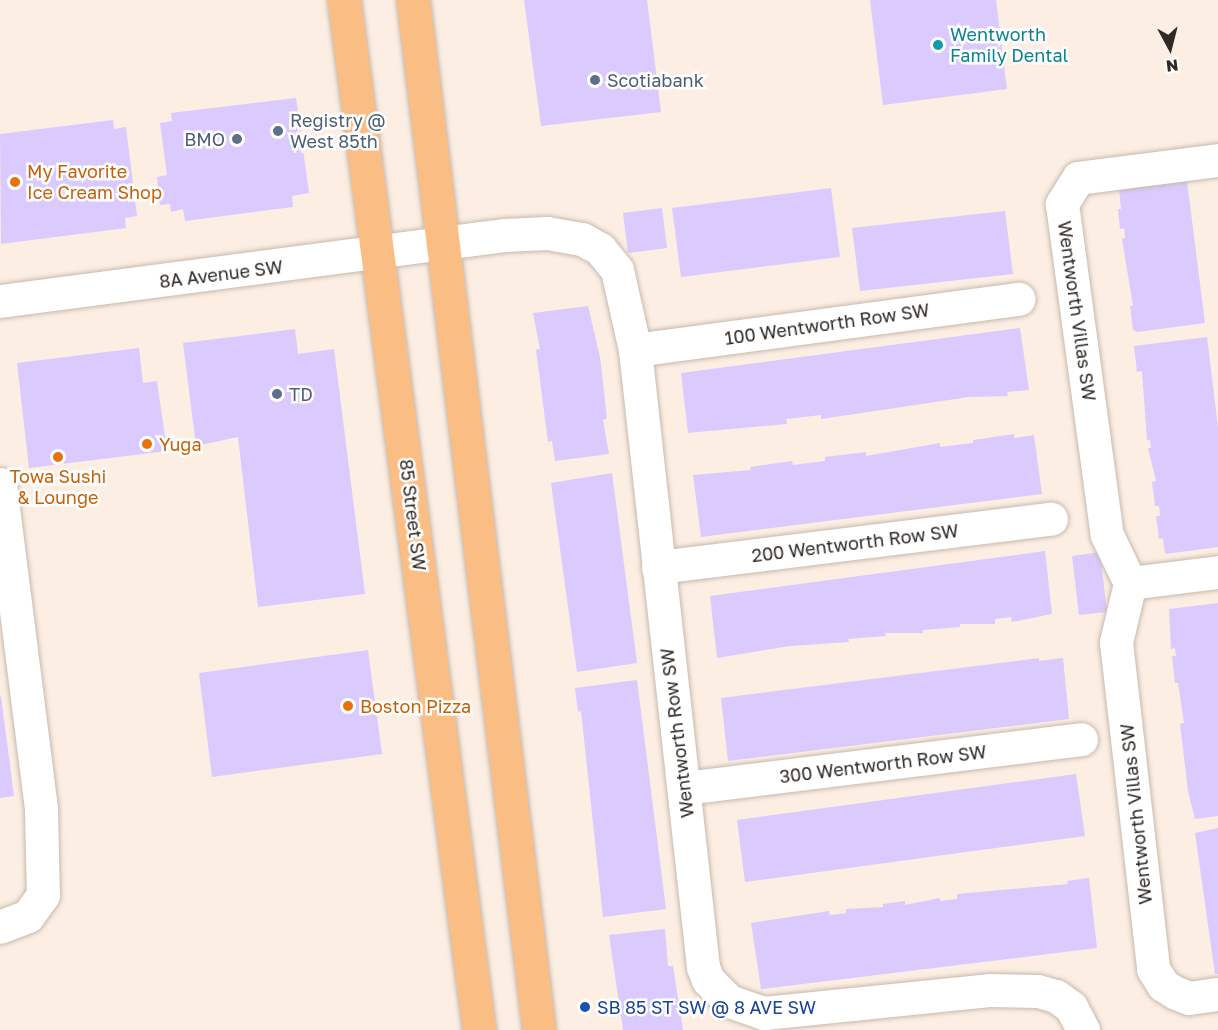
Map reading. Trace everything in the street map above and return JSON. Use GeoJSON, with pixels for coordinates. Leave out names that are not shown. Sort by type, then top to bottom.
{"type":"FeatureCollection","features":[{"type":"Feature","properties":{"kind":"main road","name":"85 Street SW"},"geometry":{"type":"LineString","coordinates":[[344,0],[479,1030]]}},
{"type":"Feature","properties":{"kind":"main road"},"geometry":{"type":"LineString","coordinates":[[413,0],[539,1030]]}},
{"type":"Feature","properties":{"kind":"street","name":"Wentworth Villas SW"},"geometry":{"type":"LineString","coordinates":[[1218,160],[1078,178],[1062,204],[1107,535],[1130,584],[1116,642],[1153,969],[1163,986],[1176,993],[1189,998],[1218,994]]}},
{"type":"Feature","properties":{"kind":"street","name":"Wentworth Row SW"},"geometry":{"type":"LineString","coordinates":[[443,246],[515,235],[547,233],[582,239],[600,249],[617,270],[635,350],[703,967],[715,990],[746,1010],[781,1013],[989,990],[1038,991],[1056,996],[1071,1007],[1083,1030]]}},
{"type":"Feature","properties":{"kind":"street","name":"8A Avenue SW"},"geometry":{"type":"LineString","coordinates":[[0,301],[443,246]]}},
{"type":"Feature","properties":{"kind":"street","name":"100 Wentworth Row SW"},"geometry":{"type":"LineString","coordinates":[[635,350],[1019,299]]}},
{"type":"Feature","properties":{"kind":"street"},"geometry":{"type":"LineString","coordinates":[[0,484],[41,810],[43,895],[28,916],[0,927]]}},
{"type":"Feature","properties":{"kind":"street","name":"200 Wentworth Row SW"},"geometry":{"type":"LineString","coordinates":[[658,567],[1051,519]]}},
{"type":"Feature","properties":{"kind":"street"},"geometry":{"type":"LineString","coordinates":[[1130,584],[1218,572]]}},
{"type":"Feature","properties":{"kind":"street","name":"300 Wentworth Row SW"},"geometry":{"type":"LineString","coordinates":[[684,788],[1081,739]]}},
{"type":"Feature","properties":{"kind":"building","name":"Scotiabank"},"geometry":{"type":"Polygon","coordinates":[[[524,0],[647,0],[661,112],[541,126],[524,0]]]}},
{"type":"Feature","properties":{"kind":"building","name":"Wentworth Family Dental"},"geometry":{"type":"Polygon","coordinates":[[[870,0],[996,0],[1007,89],[883,105],[870,0]]]}},
{"type":"Feature","properties":{"kind":"building"},"geometry":{"type":"Polygon","coordinates":[[[296,98],[309,193],[292,196],[293,207],[185,221],[183,209],[171,212],[170,204],[160,205],[157,177],[167,175],[160,123],[172,121],[171,113],[296,98]]]}},
{"type":"Feature","properties":{"kind":"building"},"geometry":{"type":"Polygon","coordinates":[[[113,120],[114,129],[126,127],[137,216],[125,218],[126,228],[1,244],[0,134],[113,120]]]}},
{"type":"Feature","properties":{"kind":"building"},"geometry":{"type":"Polygon","coordinates":[[[1187,181],[1205,323],[1137,332],[1133,330],[1130,306],[1133,306],[1122,239],[1125,238],[1124,228],[1120,229],[1119,189],[1187,181]]]}},
{"type":"Feature","properties":{"kind":"building"},"geometry":{"type":"Polygon","coordinates":[[[831,188],[840,257],[681,277],[672,208],[831,188]]]}},
{"type":"Feature","properties":{"kind":"building"},"geometry":{"type":"Polygon","coordinates":[[[662,208],[667,248],[628,253],[623,213],[662,208]]]}},
{"type":"Feature","properties":{"kind":"building"},"geometry":{"type":"Polygon","coordinates":[[[1005,211],[1013,274],[860,291],[852,228],[1005,211]]]}},
{"type":"Feature","properties":{"kind":"building"},"geometry":{"type":"Polygon","coordinates":[[[588,306],[600,357],[607,418],[603,420],[609,454],[555,461],[552,441],[548,442],[536,350],[540,349],[533,313],[588,306]]]}},
{"type":"Feature","properties":{"kind":"building"},"geometry":{"type":"Polygon","coordinates":[[[1020,328],[1029,390],[1007,392],[1008,396],[969,397],[821,419],[821,415],[786,419],[787,424],[688,433],[681,373],[1020,328]]]}},
{"type":"Feature","properties":{"kind":"building"},"geometry":{"type":"Polygon","coordinates":[[[295,329],[298,354],[334,349],[365,594],[258,607],[238,437],[196,446],[183,343],[295,329]]]}},
{"type":"Feature","properties":{"kind":"building"},"geometry":{"type":"Polygon","coordinates":[[[1207,337],[1218,427],[1218,547],[1165,554],[1163,538],[1159,539],[1156,516],[1160,516],[1159,506],[1155,506],[1152,482],[1156,481],[1148,448],[1151,448],[1150,440],[1147,440],[1142,371],[1137,372],[1134,346],[1207,337]]]}},
{"type":"Feature","properties":{"kind":"building"},"geometry":{"type":"Polygon","coordinates":[[[139,348],[143,383],[157,381],[167,451],[29,468],[17,363],[139,348]]]}},
{"type":"Feature","properties":{"kind":"building"},"geometry":{"type":"Polygon","coordinates":[[[1014,434],[1014,438],[1034,435],[1042,494],[701,537],[693,475],[751,470],[750,467],[792,461],[793,465],[825,461],[825,457],[866,452],[866,456],[940,443],[940,447],[973,443],[973,440],[1014,434]]]}},
{"type":"Feature","properties":{"kind":"building"},"geometry":{"type":"Polygon","coordinates":[[[612,473],[637,663],[577,672],[551,483],[612,473]]]}},
{"type":"Feature","properties":{"kind":"building"},"geometry":{"type":"Polygon","coordinates":[[[1045,551],[1052,614],[1012,622],[1011,617],[995,619],[995,624],[960,624],[960,627],[923,630],[923,633],[885,633],[886,636],[848,639],[849,642],[790,646],[717,658],[710,596],[1045,551]]]}},
{"type":"Feature","properties":{"kind":"building"},"geometry":{"type":"Polygon","coordinates":[[[1100,552],[1107,612],[1079,615],[1072,556],[1100,552]]]}},
{"type":"Feature","properties":{"kind":"building"},"geometry":{"type":"Polygon","coordinates":[[[1218,603],[1218,816],[1195,819],[1188,791],[1180,724],[1184,723],[1178,683],[1175,683],[1172,656],[1176,656],[1175,648],[1171,649],[1169,609],[1218,603]]]}},
{"type":"Feature","properties":{"kind":"building"},"geometry":{"type":"Polygon","coordinates":[[[368,650],[382,754],[212,777],[199,673],[368,650]]]}},
{"type":"Feature","properties":{"kind":"building"},"geometry":{"type":"Polygon","coordinates":[[[1039,658],[1039,661],[1063,658],[1069,719],[728,761],[721,698],[1039,658]]]}},
{"type":"Feature","properties":{"kind":"building"},"geometry":{"type":"Polygon","coordinates":[[[637,680],[666,909],[603,917],[581,711],[578,712],[575,688],[637,680]]]}},
{"type":"Feature","properties":{"kind":"building"},"geometry":{"type":"Polygon","coordinates":[[[0,697],[14,796],[0,798],[0,697]]]}},
{"type":"Feature","properties":{"kind":"building"},"geometry":{"type":"Polygon","coordinates":[[[1076,774],[1085,836],[745,882],[737,820],[1076,774]]]}},
{"type":"Feature","properties":{"kind":"building"},"geometry":{"type":"Polygon","coordinates":[[[1218,828],[1218,974],[1215,974],[1195,833],[1218,828]]]}},
{"type":"Feature","properties":{"kind":"building"},"geometry":{"type":"Polygon","coordinates":[[[1089,878],[1097,948],[761,989],[751,923],[829,911],[830,915],[846,913],[846,909],[883,907],[883,904],[905,901],[905,905],[940,898],[940,901],[957,899],[957,894],[1068,884],[1067,881],[1089,878]]]}},
{"type":"Feature","properties":{"kind":"building"},"geometry":{"type":"Polygon","coordinates":[[[665,929],[668,966],[673,966],[683,1030],[623,1030],[609,935],[665,929]]]}},
{"type":"Feature","properties":{"kind":"place","name":"Wentworth Family Dental"},"geometry":{"type":"Point","coordinates":[938,45]}},
{"type":"Feature","properties":{"kind":"place","name":"Scotiabank"},"geometry":{"type":"Point","coordinates":[595,80]}},
{"type":"Feature","properties":{"kind":"place","name":"Registry @ West 85th"},"geometry":{"type":"Point","coordinates":[278,131]}},
{"type":"Feature","properties":{"kind":"place","name":"BMO"},"geometry":{"type":"Point","coordinates":[237,139]}},
{"type":"Feature","properties":{"kind":"place","name":"My Favorite Ice Cream Shop"},"geometry":{"type":"Point","coordinates":[15,182]}},
{"type":"Feature","properties":{"kind":"place","name":"TD"},"geometry":{"type":"Point","coordinates":[277,394]}},
{"type":"Feature","properties":{"kind":"place","name":"Yuga"},"geometry":{"type":"Point","coordinates":[147,444]}},
{"type":"Feature","properties":{"kind":"place","name":"Towa Sushi & Lounge"},"geometry":{"type":"Point","coordinates":[58,457]}},
{"type":"Feature","properties":{"kind":"place","name":"Boston Pizza"},"geometry":{"type":"Point","coordinates":[348,706]}},
{"type":"Feature","properties":{"kind":"place","name":"SB 85 ST SW @ 8 AVE SW"},"geometry":{"type":"Point","coordinates":[585,1007]}}]}
